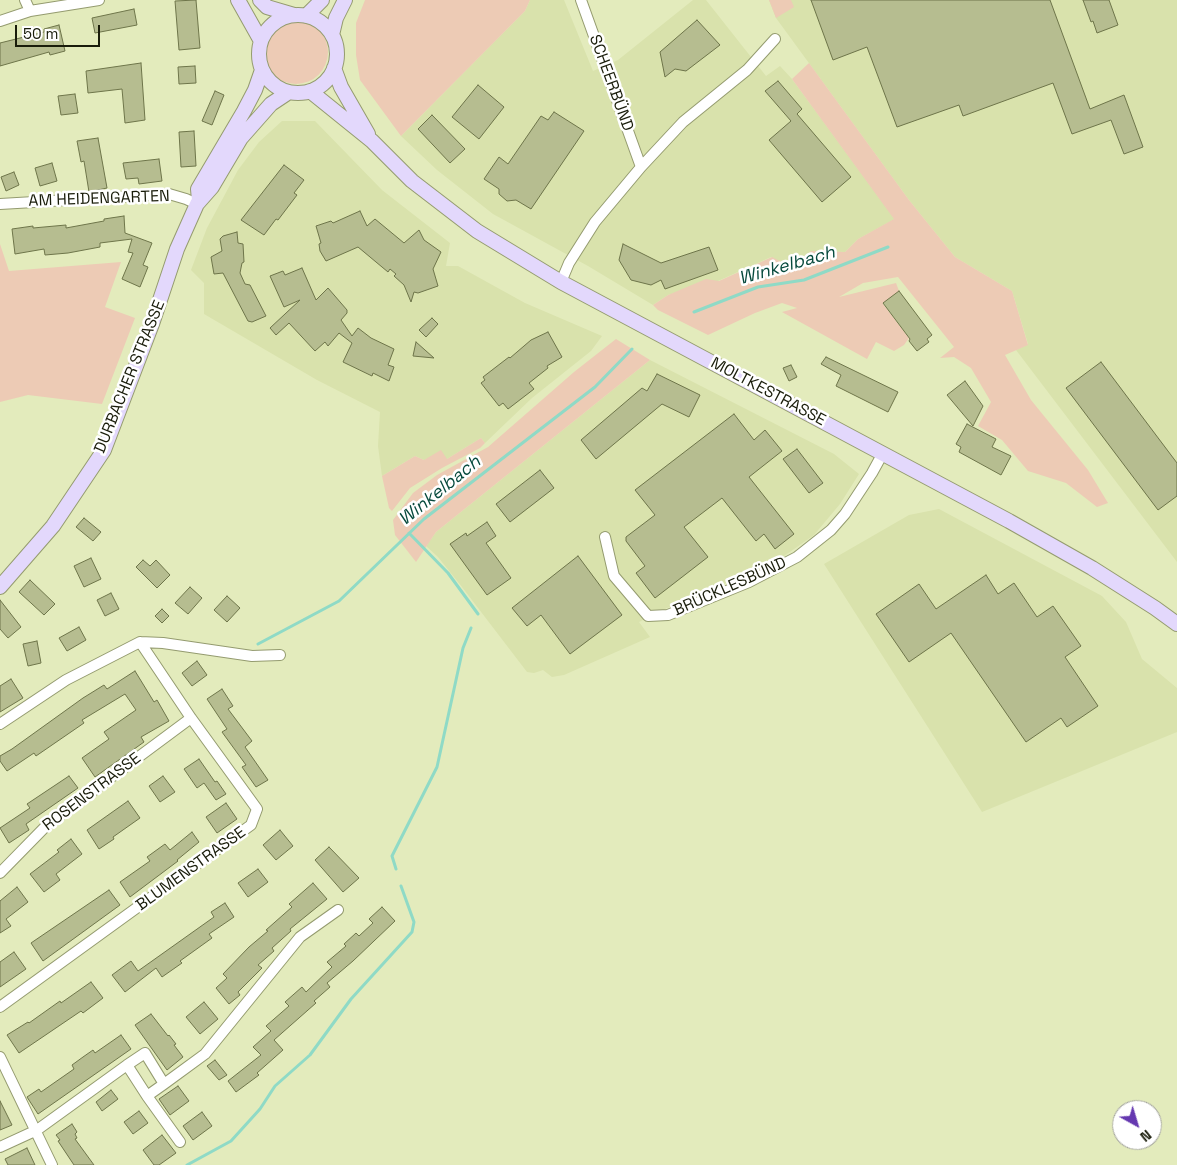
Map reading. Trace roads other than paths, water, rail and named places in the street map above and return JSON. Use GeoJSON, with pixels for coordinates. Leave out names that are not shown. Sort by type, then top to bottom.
{"type":"FeatureCollection","features":[{"type":"Feature","properties":{"kind":"street"},"geometry":{"type":"LineString","coordinates":[[25,0],[30,11]]}},
{"type":"Feature","properties":{"kind":"street"},"geometry":{"type":"LineString","coordinates":[[0,21],[30,11],[99,0]]}},
{"type":"Feature","properties":{"kind":"street"},"geometry":{"type":"LineString","coordinates":[[238,0],[261,41]]}},
{"type":"Feature","properties":{"kind":"street"},"geometry":{"type":"LineString","coordinates":[[260,0],[267,7],[300,15],[321,23],[332,35],[337,52],[334,68],[325,82],[310,91],[300,93],[289,92],[270,82],[262,70],[259,53],[261,41],[268,28],[274,23],[286,17],[300,15],[322,0]]}},
{"type":"Feature","properties":{"kind":"street"},"geometry":{"type":"LineString","coordinates":[[332,35],[336,18],[346,0]]}},
{"type":"Feature","properties":{"kind":"street","name":"SCHEERBÜND"},"geometry":{"type":"LineString","coordinates":[[581,0],[641,167]]}},
{"type":"Feature","properties":{"kind":"street"},"geometry":{"type":"LineString","coordinates":[[561,282],[569,263],[595,222],[641,167],[683,122],[746,70],[775,39]]}},
{"type":"Feature","properties":{"kind":"street","name":"MOLTKESTRASSE"},"geometry":{"type":"LineString","coordinates":[[334,68],[341,87],[372,141]]}},
{"type":"Feature","properties":{"kind":"street","name":"DURBACHER STRASSE"},"geometry":{"type":"LineString","coordinates":[[198,202],[198,189],[244,112],[262,70]]}},
{"type":"Feature","properties":{"kind":"street","name":"MOLTKESTRASSE"},"geometry":{"type":"LineString","coordinates":[[310,91],[372,141],[412,181],[477,231],[561,282],[1009,521],[1092,568],[1177,624]]}},
{"type":"Feature","properties":{"kind":"street","name":"DURBACHER STRASSE"},"geometry":{"type":"LineString","coordinates":[[0,587],[54,526],[104,450],[152,324],[177,250],[198,202],[212,187],[241,138],[272,104],[289,92]]}},
{"type":"Feature","properties":{"kind":"street","name":"AM HEIDENGARTEN"},"geometry":{"type":"LineString","coordinates":[[0,204],[169,194],[198,202]]}},
{"type":"Feature","properties":{"kind":"street","name":"BRÜCKLESBÜND"},"geometry":{"type":"LineString","coordinates":[[605,537],[614,576],[648,616],[668,615],[749,582],[797,558],[831,530],[845,514],[883,453]]}},
{"type":"Feature","properties":{"kind":"street"},"geometry":{"type":"LineString","coordinates":[[0,724],[66,680],[140,642],[163,643],[252,656],[280,655]]}},
{"type":"Feature","properties":{"kind":"street","name":"BLUMENSTRASSE"},"geometry":{"type":"LineString","coordinates":[[0,1007],[251,825],[258,809],[191,718],[140,642]]}},
{"type":"Feature","properties":{"kind":"street","name":"ROSENSTRASSE"},"geometry":{"type":"LineString","coordinates":[[0,873],[47,825],[191,718]]}},
{"type":"Feature","properties":{"kind":"street"},"geometry":{"type":"LineString","coordinates":[[147,1096],[205,1054],[300,937],[338,910]]}},
{"type":"Feature","properties":{"kind":"street"},"geometry":{"type":"LineString","coordinates":[[0,1147],[37,1130],[145,1054],[164,1084]]}},
{"type":"Feature","properties":{"kind":"street"},"geometry":{"type":"LineString","coordinates":[[0,1058],[37,1130],[52,1165]]}},
{"type":"Feature","properties":{"kind":"street"},"geometry":{"type":"LineString","coordinates":[[127,1065],[180,1142]]}},
{"type":"Feature","properties":{"kind":"waterway","name":"Winkelbach"},"geometry":{"type":"LineString","coordinates":[[694,312],[758,287],[804,280],[888,247]]}},
{"type":"Feature","properties":{"kind":"waterway","name":"Winkelbach"},"geometry":{"type":"LineString","coordinates":[[258,644],[339,601],[424,519],[595,387],[632,349]]}},
{"type":"Feature","properties":{"kind":"waterway"},"geometry":{"type":"LineString","coordinates":[[409,533],[448,573],[478,614]]}},
{"type":"Feature","properties":{"kind":"waterway"},"geometry":{"type":"LineString","coordinates":[[396,869],[392,856],[437,767],[463,648],[471,628]]}},
{"type":"Feature","properties":{"kind":"waterway"},"geometry":{"type":"LineString","coordinates":[[187,1165],[231,1141],[260,1109],[275,1086],[310,1055],[351,999],[412,932],[414,922],[401,886]]}}]}
